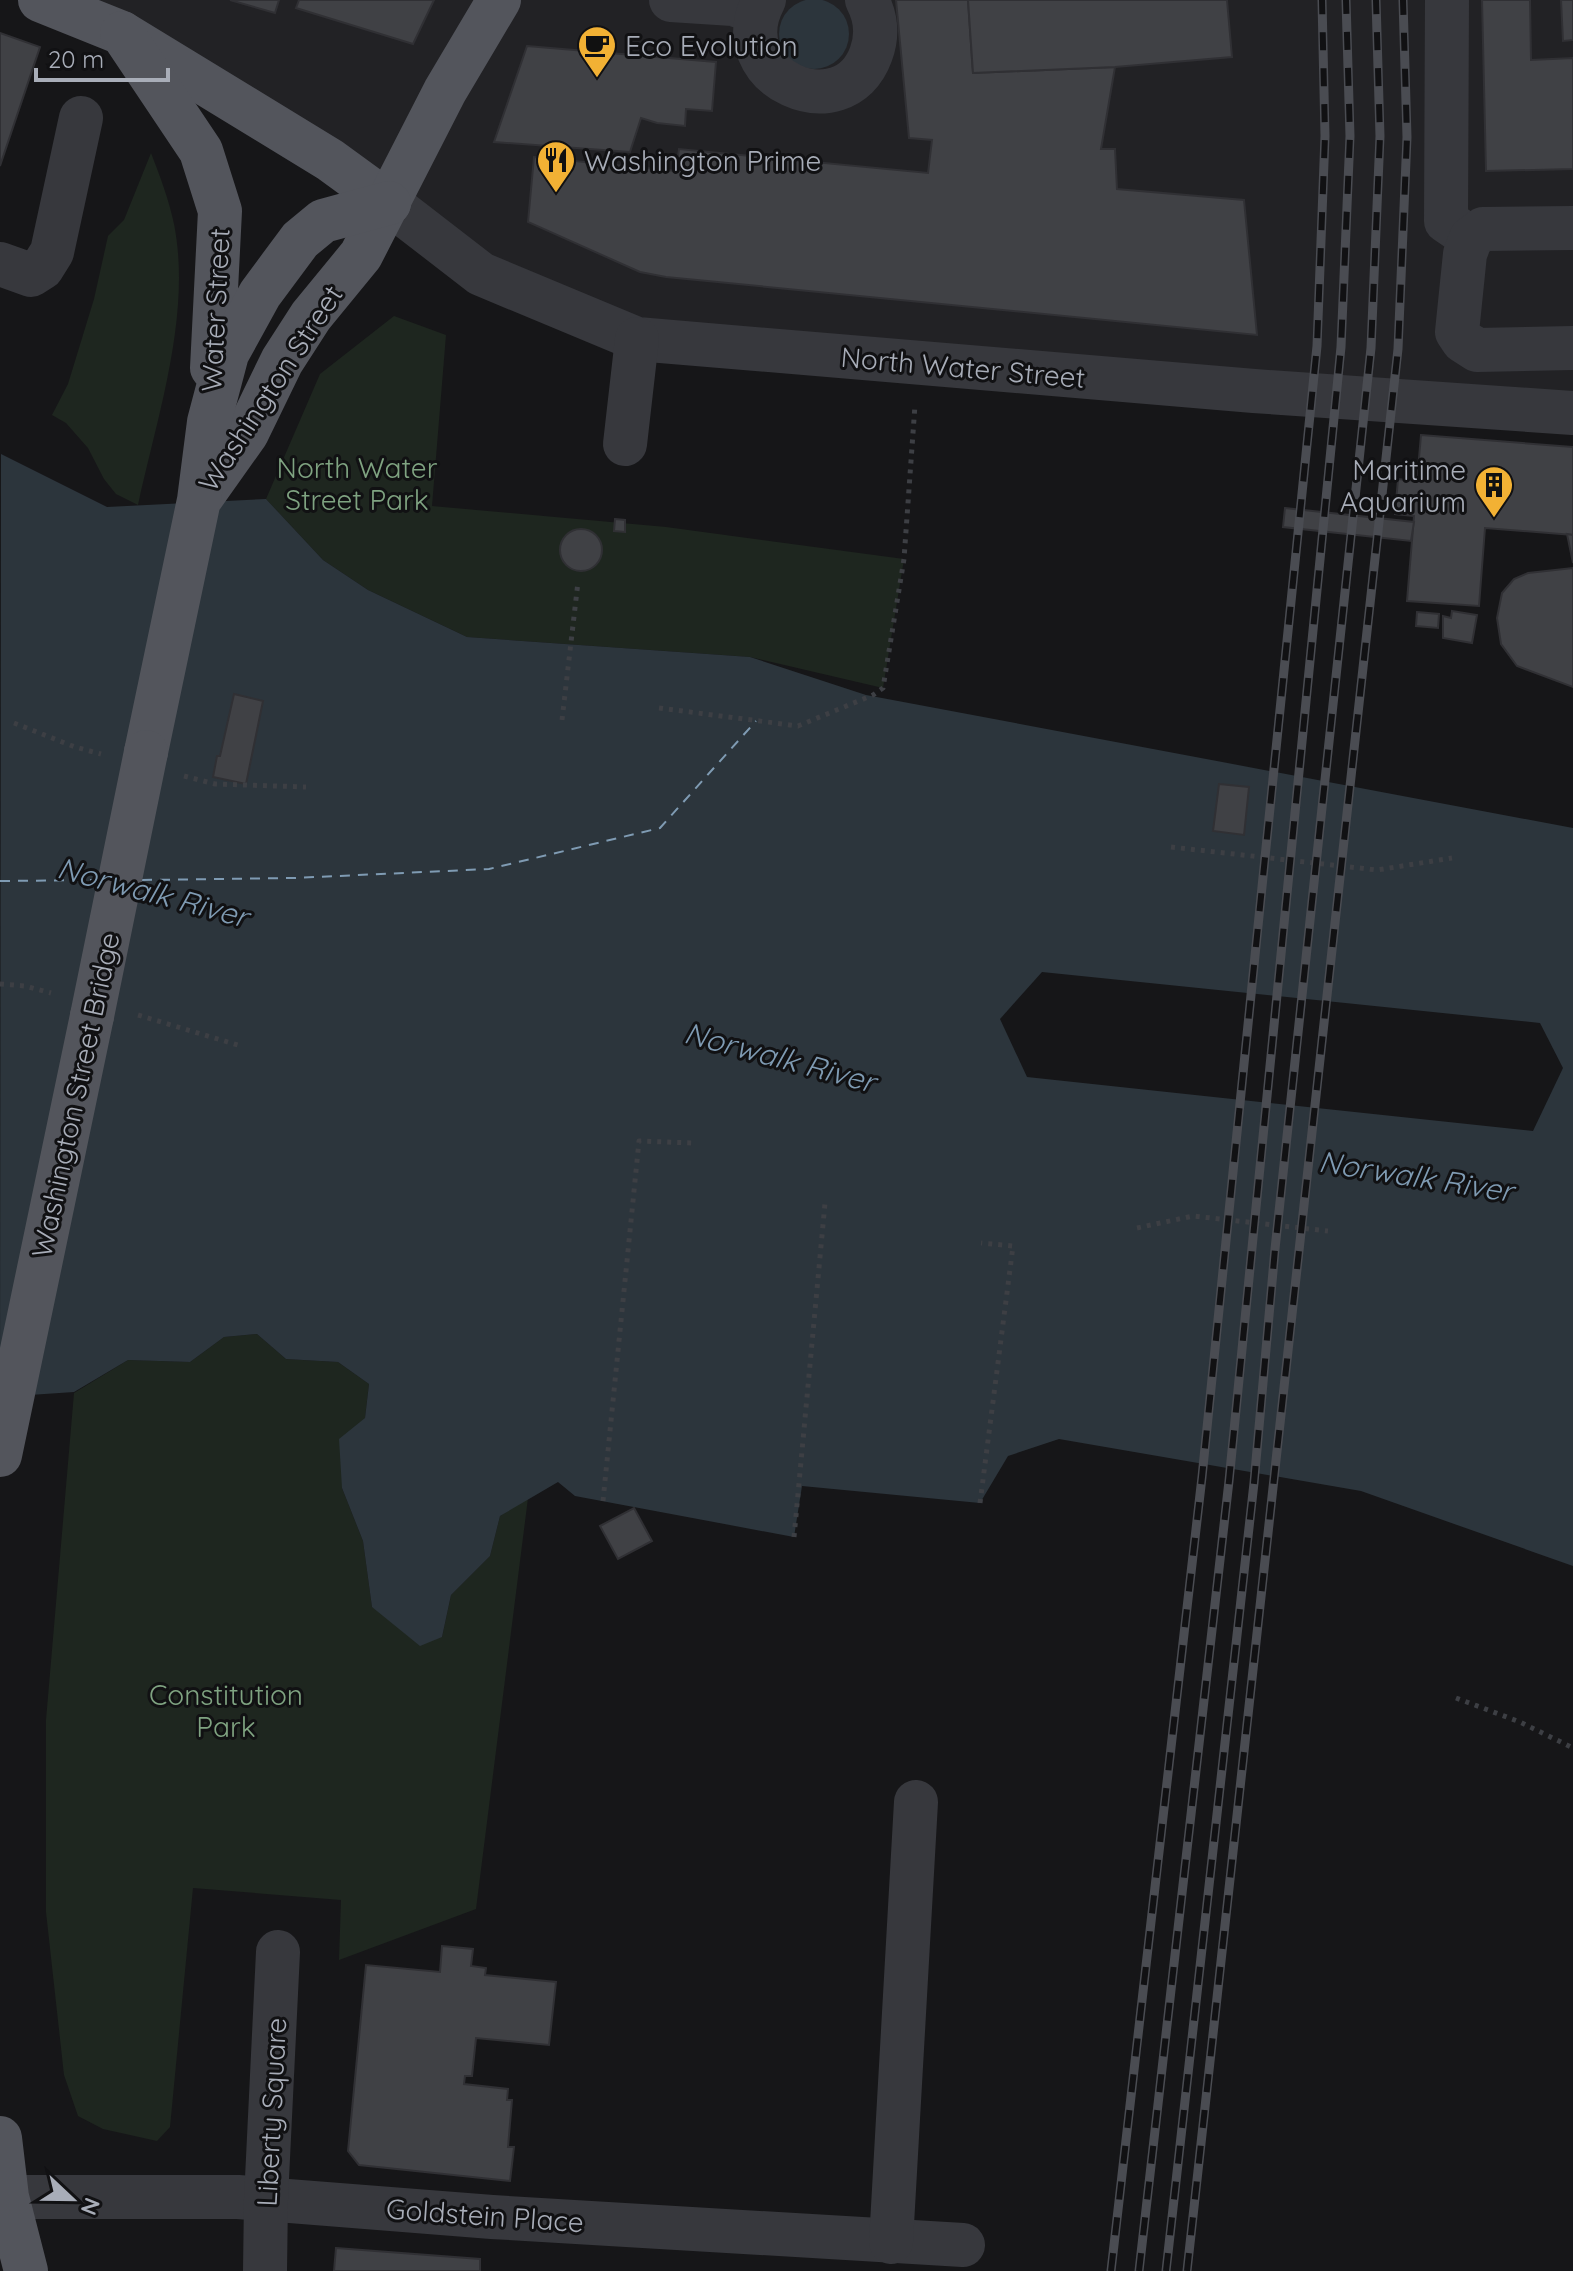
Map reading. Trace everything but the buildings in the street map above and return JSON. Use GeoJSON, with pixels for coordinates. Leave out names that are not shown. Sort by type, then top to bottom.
{"type":"FeatureCollection","features":[{"type":"Feature","properties":{"kind":"main road"},"geometry":{"type":"LineString","coordinates":[[40,0],[122,33],[330,160],[389,203]]}},
{"type":"Feature","properties":{"kind":"main road","name":"Washington Street"},"geometry":{"type":"LineString","coordinates":[[199,500],[247,433],[282,361],[303,327],[361,255],[445,91],[499,0]]}},
{"type":"Feature","properties":{"kind":"main road","name":"Water Street"},"geometry":{"type":"LineString","coordinates":[[122,33],[201,151],[220,211],[209,422]]}},
{"type":"Feature","properties":{"kind":"main road","name":"Washington Street"},"geometry":{"type":"LineString","coordinates":[[199,500],[209,422],[227,354],[244,318],[290,252],[323,221],[389,203]]}},
{"type":"Feature","properties":{"kind":"main road","name":"Washington Street Bridge"},"geometry":{"type":"LineString","coordinates":[[0,1455],[199,500]]}},
{"type":"Feature","properties":{"kind":"main road"},"geometry":{"type":"LineString","coordinates":[[0,2138],[7,2197],[26,2271]]}},
{"type":"Feature","properties":{"kind":"street"},"geometry":{"type":"LineString","coordinates":[[671,0],[761,6],[756,41],[768,68],[782,82],[800,90],[820,92],[839,87],[856,77],[868,61],[875,43],[875,22],[867,0]]}},
{"type":"Feature","properties":{"kind":"street"},"geometry":{"type":"LineString","coordinates":[[1447,0],[1446,221],[1471,238]]}},
{"type":"Feature","properties":{"kind":"street"},"geometry":{"type":"LineString","coordinates":[[0,264],[31,275],[42,268],[52,252],[81,118]]}},
{"type":"Feature","properties":{"kind":"street","name":"North Water Street"},"geometry":{"type":"LineString","coordinates":[[389,203],[481,274],[637,339],[1254,391],[1573,413]]}},
{"type":"Feature","properties":{"kind":"street"},"geometry":{"type":"LineString","coordinates":[[1573,228],[1483,229],[1471,238],[1465,254],[1457,332],[1463,341],[1477,350],[1573,348]]}},
{"type":"Feature","properties":{"kind":"street"},"geometry":{"type":"LineString","coordinates":[[625,444],[637,339]]}},
{"type":"Feature","properties":{"kind":"street"},"geometry":{"type":"LineString","coordinates":[[891,2242],[916,1802]]}},
{"type":"Feature","properties":{"kind":"street","name":"Liberty Square"},"geometry":{"type":"LineString","coordinates":[[265,2271],[278,1952]]}},
{"type":"Feature","properties":{"kind":"street","name":"Goldstein Place"},"geometry":{"type":"LineString","coordinates":[[7,2197],[238,2197],[963,2245]]}},
{"type":"Feature","properties":{"kind":"path"},"geometry":{"type":"LineString","coordinates":[[659,708],[798,726],[883,688],[904,559],[915,403]]}},
{"type":"Feature","properties":{"kind":"path"},"geometry":{"type":"LineString","coordinates":[[562,720],[578,582]]}},
{"type":"Feature","properties":{"kind":"path"},"geometry":{"type":"LineString","coordinates":[[1171,847],[1377,870],[1452,858]]}},
{"type":"Feature","properties":{"kind":"path"},"geometry":{"type":"LineString","coordinates":[[603,1501],[639,1141],[694,1143]]}},
{"type":"Feature","properties":{"kind":"path"},"geometry":{"type":"LineString","coordinates":[[794,1537],[825,1203]]}},
{"type":"Feature","properties":{"kind":"path"},"geometry":{"type":"LineString","coordinates":[[1137,1228],[1193,1216],[1328,1231]]}},
{"type":"Feature","properties":{"kind":"path"},"geometry":{"type":"LineString","coordinates":[[980,1503],[1013,1246],[981,1243]]}},
{"type":"Feature","properties":{"kind":"path"},"geometry":{"type":"LineString","coordinates":[[1456,1698],[1520,1722],[1573,1748]]}},
{"type":"Feature","properties":{"kind":"shaded area"},"geometry":{"type":"Polygon","coordinates":[[[40,0],[1573,0],[1573,413],[637,339],[40,0]]]}},
{"type":"Feature","properties":{"kind":"green space"},"geometry":{"type":"Polygon","coordinates":[[[151,153],[174,224],[179,294],[170,365],[138,505],[116,494],[104,479],[88,448],[66,423],[52,415],[68,384],[94,299],[108,236],[124,220],[151,153]]]}},
{"type":"Feature","properties":{"kind":"green space","name":"North Water Street Park"},"geometry":{"type":"Polygon","coordinates":[[[394,316],[446,335],[432,506],[666,527],[904,559],[883,688],[750,657],[467,637],[368,590],[323,560],[266,499],[320,374],[394,316]]]}},
{"type":"Feature","properties":{"kind":"green space","name":"Constitution Park"},"geometry":{"type":"Polygon","coordinates":[[[257,1334],[286,1359],[338,1362],[369,1384],[365,1418],[342,1488],[363,1541],[372,1607],[442,1637],[451,1595],[490,1556],[500,1516],[528,1498],[476,1909],[339,1960],[341,1900],[193,1888],[170,2127],[157,2141],[103,2129],[78,2116],[64,2075],[46,1912],[46,1720],[74,1393],[128,1360],[190,1362],[224,1337],[257,1334]]]}},
{"type":"Feature","properties":{"kind":"water"},"geometry":{"type":"Polygon","coordinates":[[[814,-1],[839,9],[849,34],[839,59],[814,69],[789,59],[779,34],[789,9],[814,-1]]]}},
{"type":"Feature","properties":{"kind":"water","name":"Norwalk River"},"geometry":{"type":"Polygon","coordinates":[[[1,454],[107,507],[266,499],[323,560],[368,590],[467,637],[750,657],[866,695],[1573,828],[1573,1566],[1361,1491],[1059,1439],[1008,1456],[980,1503],[802,1486],[794,1537],[575,1496],[558,1482],[500,1516],[490,1556],[451,1595],[442,1637],[420,1646],[372,1607],[363,1541],[342,1488],[339,1439],[365,1418],[369,1384],[338,1362],[286,1359],[257,1334],[224,1337],[190,1362],[128,1360],[74,1392],[0,1397],[1,454]]]}},
{"type":"Feature","properties":{"kind":"pier"},"geometry":{"type":"Polygon","coordinates":[[[1042,972],[1540,1023],[1563,1068],[1533,1131],[1027,1077],[1000,1019],[1042,972]]]}},
{"type":"Feature","properties":{"kind":"ferry route"},"geometry":{"type":"LineString","coordinates":[[142,880],[294,878],[489,869],[660,828],[756,721]]}},
{"type":"Feature","properties":{"kind":"ferry route"},"geometry":{"type":"LineString","coordinates":[[0,881],[100,880]]}},
{"type":"Feature","properties":{"kind":"railway"},"geometry":{"type":"LineString","coordinates":[[1111,2271],[1202,1477],[1317,346],[1325,136],[1322,0]]}},
{"type":"Feature","properties":{"kind":"railway"},"geometry":{"type":"LineString","coordinates":[[1139,2271],[1229,1481],[1341,347],[1350,136],[1346,0]]}},
{"type":"Feature","properties":{"kind":"railway"},"geometry":{"type":"LineString","coordinates":[[1166,2271],[1254,1483],[1275,1249],[1371,348],[1380,136],[1376,0]]}},
{"type":"Feature","properties":{"kind":"railway"},"geometry":{"type":"LineString","coordinates":[[1187,2271],[1398,349],[1407,137],[1403,0]]}},
{"type":"Feature","properties":{"kind":"place","name":"Eco Evolution"},"geometry":{"type":"Point","coordinates":[597,79]}},
{"type":"Feature","properties":{"kind":"place","name":"Washington Prime"},"geometry":{"type":"Point","coordinates":[556,194]}},
{"type":"Feature","properties":{"kind":"place","name":"Maritime Aquarium"},"geometry":{"type":"Point","coordinates":[1494,519]}}]}
